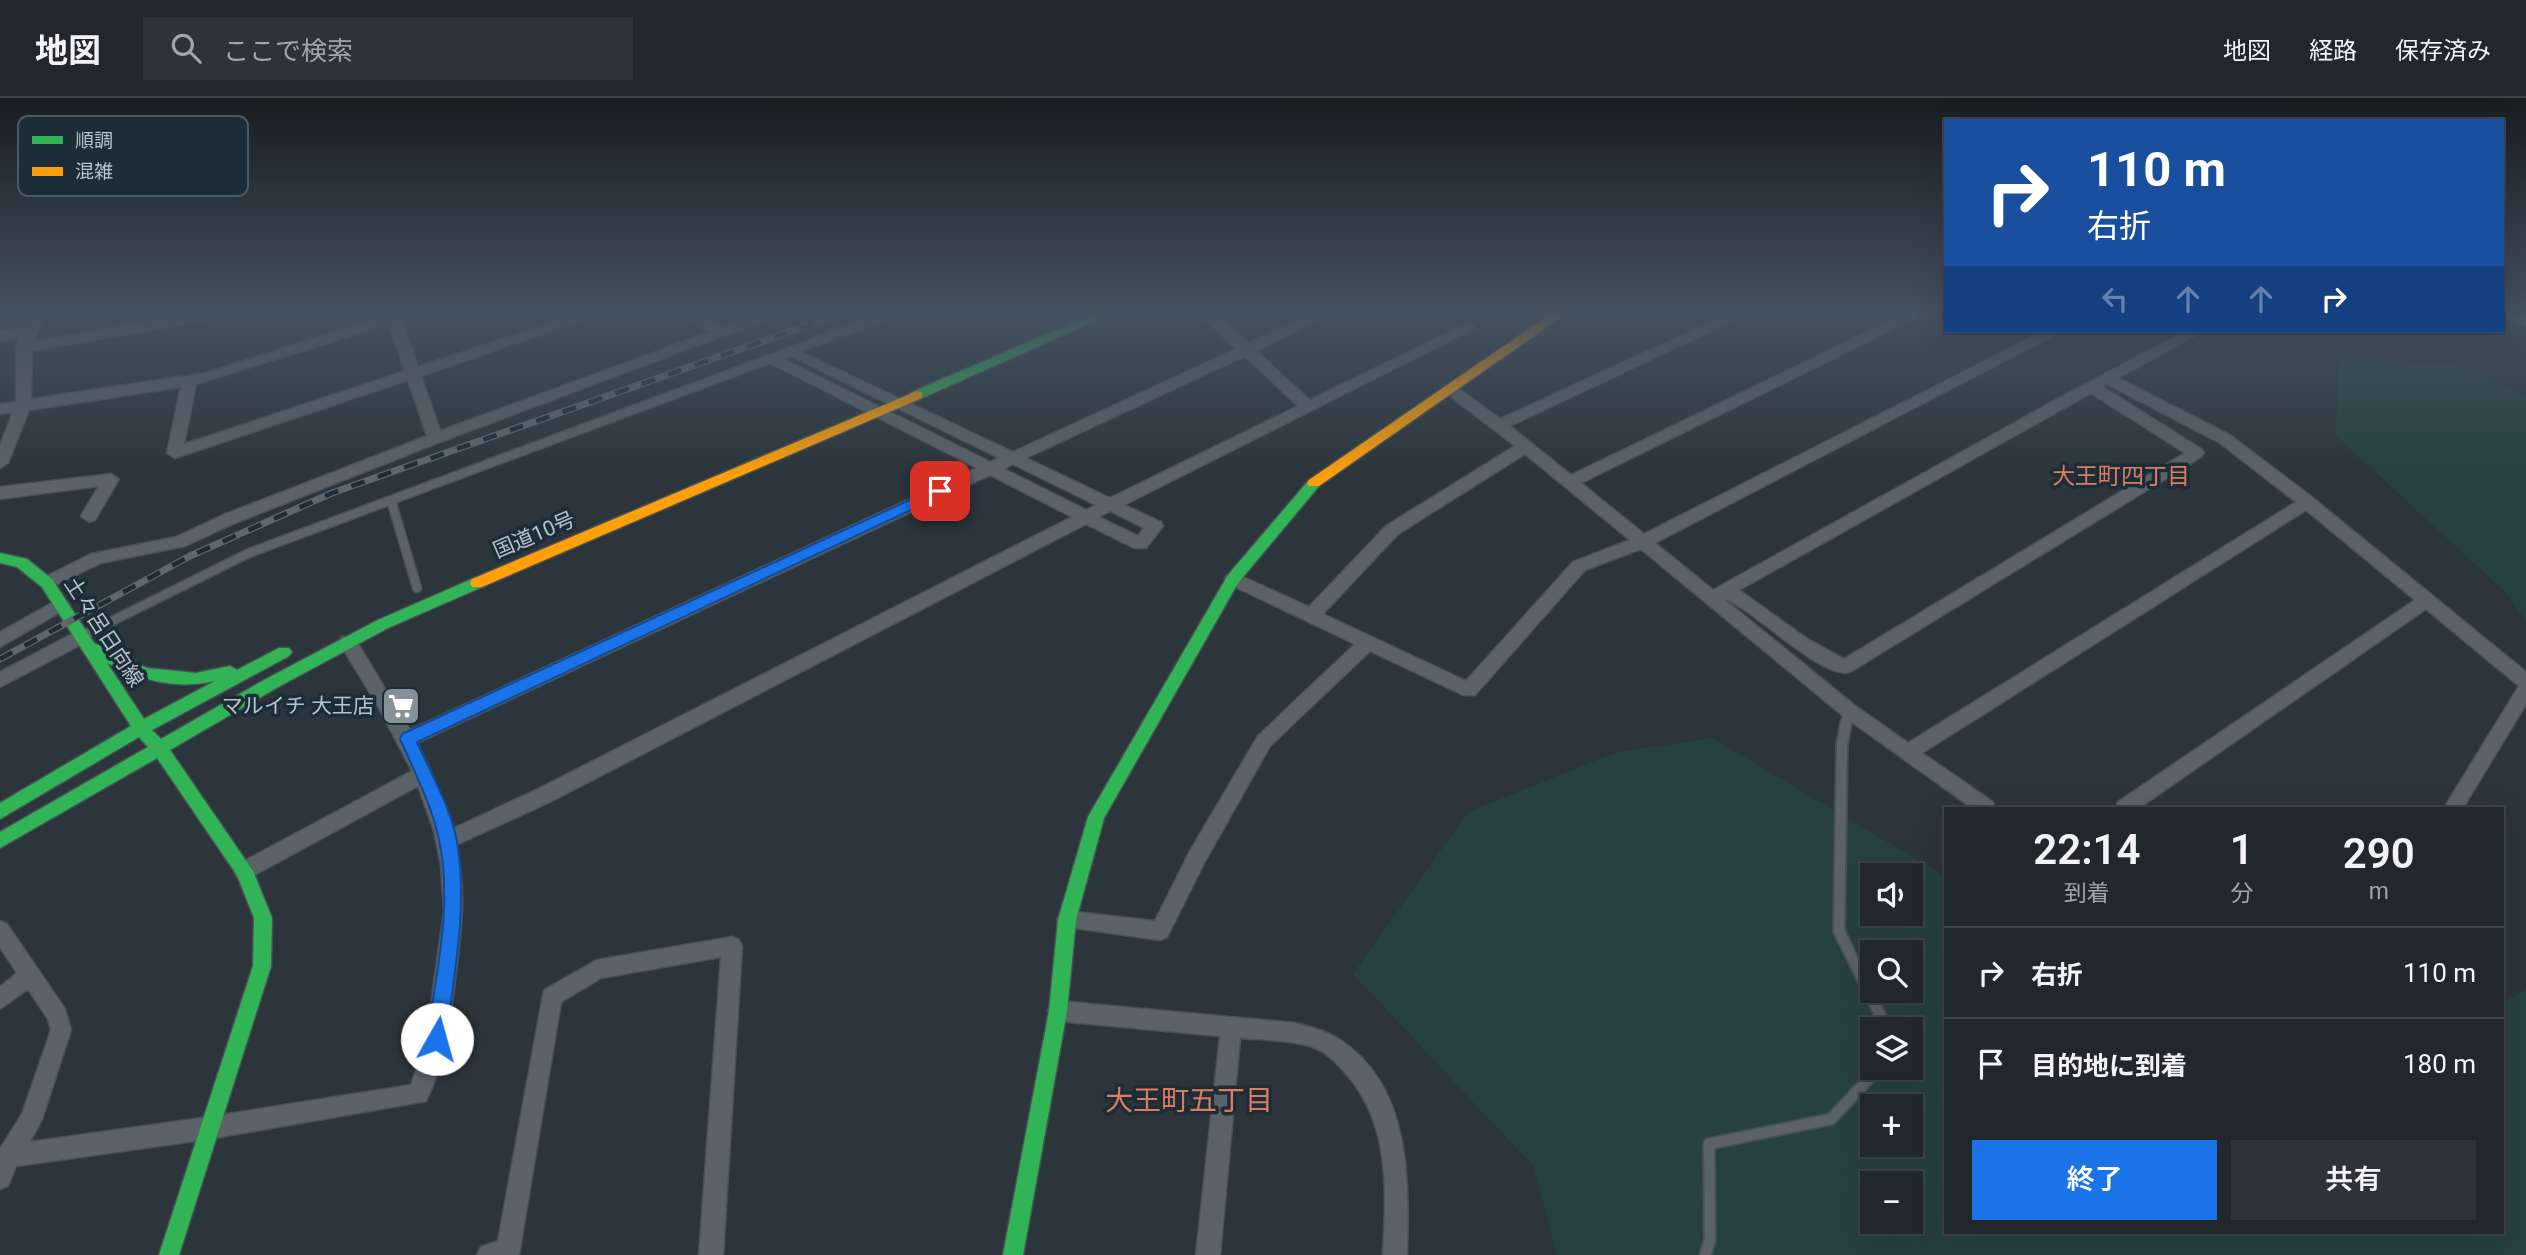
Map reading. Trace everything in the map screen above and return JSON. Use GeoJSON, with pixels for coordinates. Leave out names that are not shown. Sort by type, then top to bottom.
{"type":"FeatureCollection","features":[{"type":"Feature","properties":{"kind":"main road","name":"国道10号"},"geometry":{"type":"LineString","coordinates":[[0,841],[348,642],[408,613],[981,367]]}},
{"type":"Feature","properties":{"kind":"main road"},"geometry":{"type":"LineString","coordinates":[[1013,1255],[1058,1011],[1067,920],[1096,817],[1233,579],[1314,483],[1482,367]]}},
{"type":"Feature","properties":{"kind":"main road"},"geometry":{"type":"LineString","coordinates":[[825,409],[893,380]]}},
{"type":"Feature","properties":{"kind":"main road","name":"土々呂日向線"},"geometry":{"type":"LineString","coordinates":[[0,558],[22,563],[47,583],[141,728],[159,748],[244,871],[263,918],[262,966],[169,1255]]}},
{"type":"Feature","properties":{"kind":"main road"},"geometry":{"type":"LineString","coordinates":[[85,641],[145,674],[196,679],[251,668]]}},
{"type":"Feature","properties":{"kind":"main road"},"geometry":{"type":"LineString","coordinates":[[0,812],[141,728],[300,644]]}},
{"type":"Feature","properties":{"kind":"street"},"geometry":{"type":"LineString","coordinates":[[0,463],[23,404],[23,367]]}},
{"type":"Feature","properties":{"kind":"street"},"geometry":{"type":"LineString","coordinates":[[0,409],[190,380],[241,367]]}},
{"type":"Feature","properties":{"kind":"street"},"geometry":{"type":"LineString","coordinates":[[409,367],[435,438]]}},
{"type":"Feature","properties":{"kind":"street"},"geometry":{"type":"LineString","coordinates":[[190,380],[175,453],[436,367]]}},
{"type":"Feature","properties":{"kind":"street"},"geometry":{"type":"LineString","coordinates":[[47,583],[97,558],[179,542],[229,519],[435,438],[629,367]]}},
{"type":"Feature","properties":{"kind":"street"},"geometry":{"type":"LineString","coordinates":[[789,367],[1140,544],[1156,526],[821,367]]}},
{"type":"Feature","properties":{"kind":"street"},"geometry":{"type":"LineString","coordinates":[[408,739],[1207,367]]}},
{"type":"Feature","properties":{"kind":"street"},"geometry":{"type":"LineString","coordinates":[[1266,367],[1309,407]]}},
{"type":"Feature","properties":{"kind":"street"},"geometry":{"type":"LineString","coordinates":[[448,840],[543,796],[1085,517],[1390,367]]}},
{"type":"Feature","properties":{"kind":"street"},"geometry":{"type":"LineString","coordinates":[[1499,425],[1625,367]]}},
{"type":"Feature","properties":{"kind":"street"},"geometry":{"type":"LineString","coordinates":[[1569,482],[1807,367]]}},
{"type":"Feature","properties":{"kind":"street"},"geometry":{"type":"LineString","coordinates":[[1233,579],[1469,690],[1579,566],[1642,542],[1985,367]]}},
{"type":"Feature","properties":{"kind":"street"},"geometry":{"type":"LineString","coordinates":[[1710,599],[2131,367]]}},
{"type":"Feature","properties":{"kind":"street"},"geometry":{"type":"LineString","coordinates":[[2109,379],[2225,439],[2307,502],[2526,682]]}},
{"type":"Feature","properties":{"kind":"street"},"geometry":{"type":"LineString","coordinates":[[1727,590],[1800,643],[1844,667],[2196,453],[2093,387]]}},
{"type":"Feature","properties":{"kind":"street"},"geometry":{"type":"LineString","coordinates":[[1450,389],[1499,425],[1848,710],[1985,807]]}},
{"type":"Feature","properties":{"kind":"street"},"geometry":{"type":"LineString","coordinates":[[1312,615],[1392,530],[1525,446]]}},
{"type":"Feature","properties":{"kind":"street"},"geometry":{"type":"LineString","coordinates":[[0,493],[111,479],[89,516]]}},
{"type":"Feature","properties":{"kind":"street"},"geometry":{"type":"LineString","coordinates":[[1908,752],[2307,502]]}},
{"type":"Feature","properties":{"kind":"street"},"geometry":{"type":"LineString","coordinates":[[2126,807],[2426,601]]}},
{"type":"Feature","properties":{"kind":"street"},"geometry":{"type":"LineString","coordinates":[[0,640],[61,604]]}},
{"type":"Feature","properties":{"kind":"street"},"geometry":{"type":"LineString","coordinates":[[0,680],[85,641]]}},
{"type":"Feature","properties":{"kind":"street"},"geometry":{"type":"LineString","coordinates":[[4,1159],[418,1094],[428,1075],[437,1039],[454,903],[448,840],[408,739],[348,642]]}},
{"type":"Feature","properties":{"kind":"street"},"geometry":{"type":"LineString","coordinates":[[1067,920],[1160,931],[1197,857],[1264,741],[1348,659],[1370,642]]}},
{"type":"Feature","properties":{"kind":"street"},"geometry":{"type":"LineString","coordinates":[[2454,807],[2526,689]]}},
{"type":"Feature","properties":{"kind":"street"},"geometry":{"type":"LineString","coordinates":[[244,871],[423,774]]}},
{"type":"Feature","properties":{"kind":"street"},"geometry":{"type":"LineString","coordinates":[[0,930],[58,1016],[61,1030],[31,1119],[4,1159],[0,1178]]}},
{"type":"Feature","properties":{"kind":"street"},"geometry":{"type":"LineString","coordinates":[[501,1253],[545,1045],[551,997],[597,969],[732,946],[710,1255]]}},
{"type":"Feature","properties":{"kind":"street"},"geometry":{"type":"LineString","coordinates":[[0,999],[32,974]]}},
{"type":"Feature","properties":{"kind":"street"},"geometry":{"type":"LineString","coordinates":[[1058,1011],[1295,1033],[1326,1042],[1366,1077],[1379,1098],[1392,1134],[1398,1192],[1395,1255]]}},
{"type":"Feature","properties":{"kind":"street"},"geometry":{"type":"LineString","coordinates":[[1208,1255],[1231,1027]]}},
{"type":"Feature","properties":{"kind":"lane"},"geometry":{"type":"LineString","coordinates":[[85,641],[249,553],[747,367]]}},
{"type":"Feature","properties":{"kind":"lane"},"geometry":{"type":"LineString","coordinates":[[391,500],[417,588]]}},
{"type":"Feature","properties":{"kind":"lane"},"geometry":{"type":"LineString","coordinates":[[1848,710],[1842,745],[1839,931],[1881,1017]]}},
{"type":"Feature","properties":{"kind":"lane"},"geometry":{"type":"LineString","coordinates":[[1705,1255],[1710,1240],[1709,1144],[1831,1119],[1868,1080]]}},
{"type":"Feature","properties":{"kind":"green space"},"geometry":{"type":"Polygon","coordinates":[[[2338,367],[2462,367],[2526,397],[2526,621],[2504,591],[2336,436],[2338,367]]]}},
{"type":"Feature","properties":{"kind":"green space"},"geometry":{"type":"Polygon","coordinates":[[[1713,738],[1923,863],[1860,863],[1860,926],[1923,926],[1923,863],[1944,876],[1944,1234],[2504,1234],[2504,1001],[2526,990],[2526,1255],[1557,1255],[1534,1167],[1353,974],[1468,812],[1617,752],[1713,738]]]}},
{"type":"Feature","properties":{"kind":"railway"},"geometry":{"type":"LineString","coordinates":[[0,659],[190,556],[332,493],[690,367]]}},
{"type":"Feature","properties":{"kind":"traffic: fast"},"geometry":{"type":"LineString","coordinates":[[917,395],[982,367]]}},
{"type":"Feature","properties":{"kind":"traffic: fast"},"geometry":{"type":"LineString","coordinates":[[1013,1255],[1058,1011],[1067,920],[1096,817],[1233,579],[1314,483]]}},
{"type":"Feature","properties":{"kind":"traffic: fast"},"geometry":{"type":"LineString","coordinates":[[0,558],[22,563],[47,583],[141,728],[159,748],[244,871],[263,918],[262,966],[169,1255]]}},
{"type":"Feature","properties":{"kind":"traffic: fast"},"geometry":{"type":"LineString","coordinates":[[0,841],[272,683],[383,624],[477,583]]}},
{"type":"Feature","properties":{"kind":"traffic: fast"},"geometry":{"type":"LineString","coordinates":[[89,647],[145,674],[196,679],[230,672]]}},
{"type":"Feature","properties":{"kind":"traffic: fast"},"geometry":{"type":"LineString","coordinates":[[0,812],[141,728],[284,652]]}},
{"type":"Feature","properties":{"kind":"traffic: slow"},"geometry":{"type":"LineString","coordinates":[[1314,483],[1483,367]]}},
{"type":"Feature","properties":{"kind":"traffic: slow"},"geometry":{"type":"LineString","coordinates":[[477,583],[917,395]]}},
{"type":"Feature","properties":{"kind":"place","name":"マルイチ 大王店"},"geometry":{"type":"Point","coordinates":[401,706]}},
{"type":"Feature","properties":{"kind":"district","name":"大王町四丁目"},"geometry":{"type":"Point","coordinates":[2121,476]}},
{"type":"Feature","properties":{"kind":"district","name":"大王町五丁目"},"geometry":{"type":"Point","coordinates":[1189,1100]}},
{"type":"Feature","properties":{"kind":"route"},"geometry":{"type":"LineString","coordinates":[[437,1039],[454,903],[448,840],[408,739],[940,491]]}}]}
